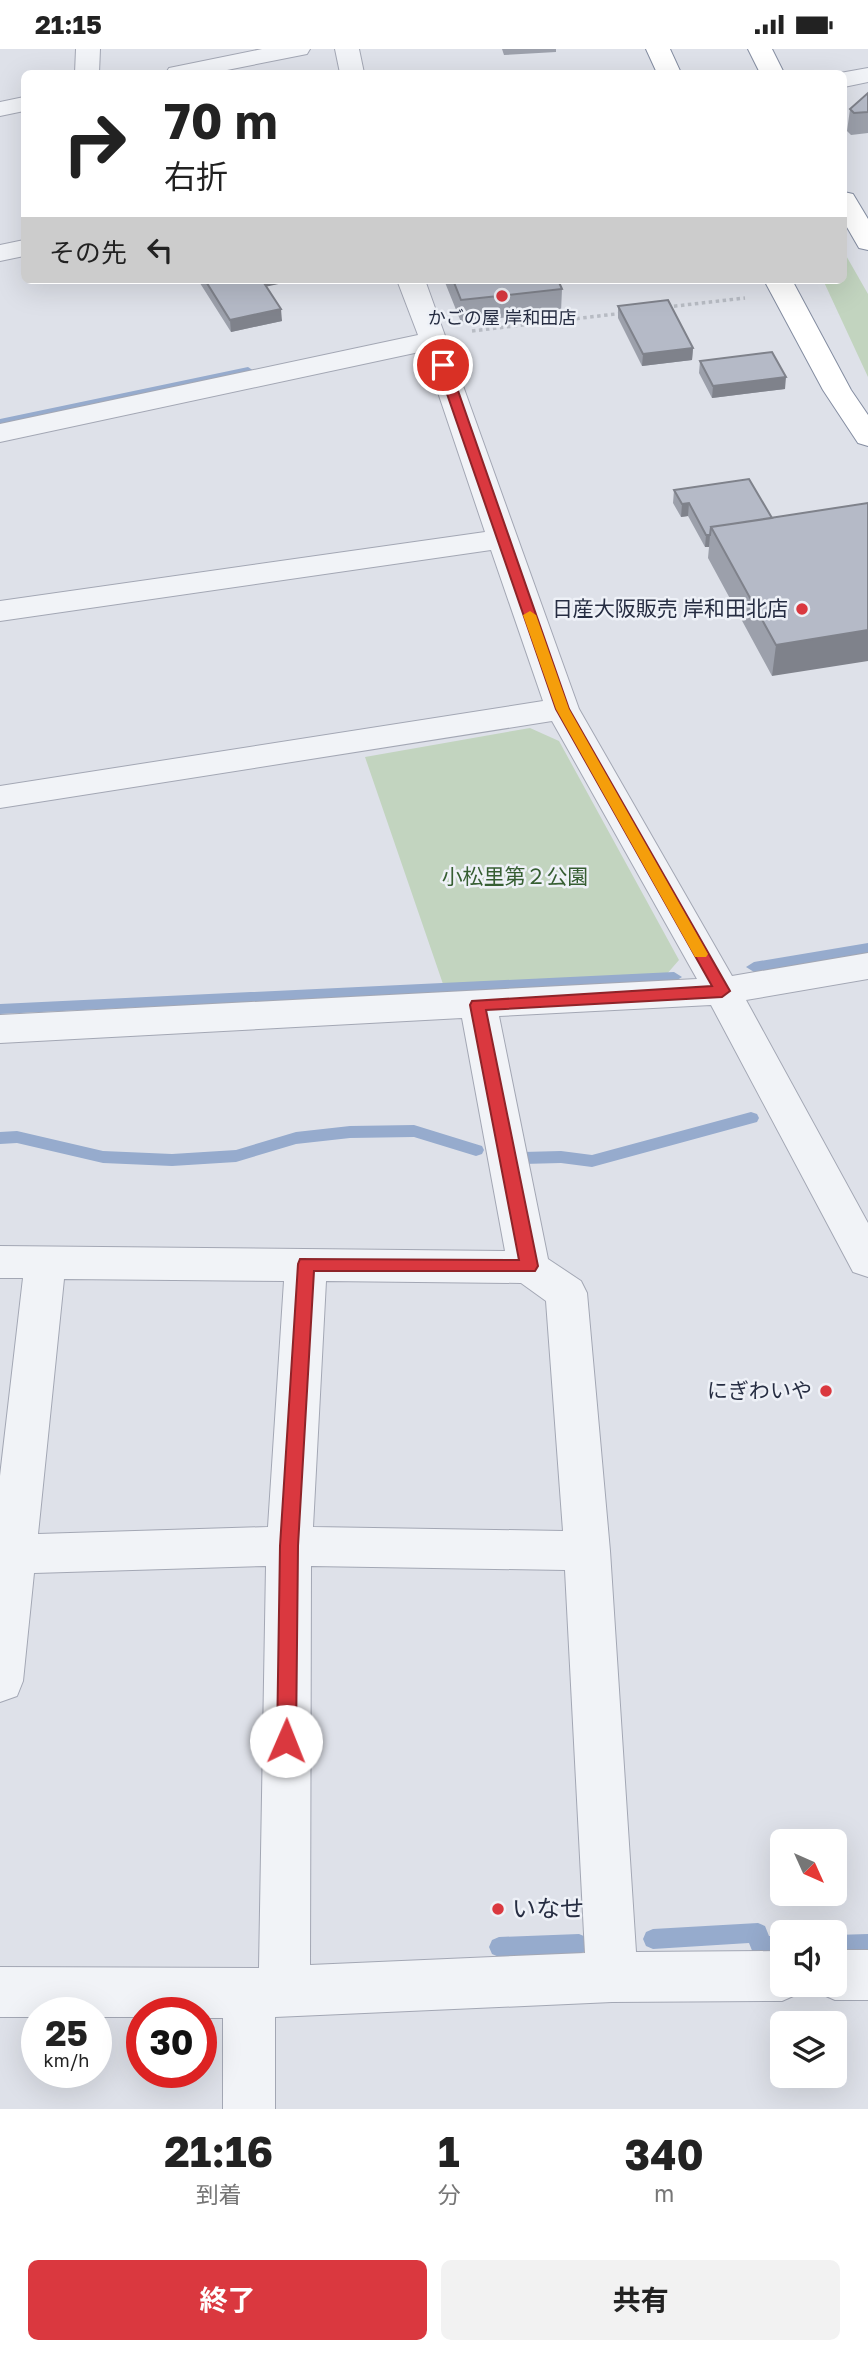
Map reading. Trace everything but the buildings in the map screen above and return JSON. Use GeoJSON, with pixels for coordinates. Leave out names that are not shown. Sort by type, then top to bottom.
{"type":"FeatureCollection","features":[{"type":"Feature","properties":{"kind":"highway"},"geometry":{"type":"LineString","coordinates":[[659,49],[668,70]]}},
{"type":"Feature","properties":{"kind":"highway"},"geometry":{"type":"LineString","coordinates":[[760,49],[770,70]]}},
{"type":"Feature","properties":{"kind":"highway"},"geometry":{"type":"LineString","coordinates":[[847,205],[868,242]]}},
{"type":"Feature","properties":{"kind":"highway"},"geometry":{"type":"LineString","coordinates":[[780,284],[837,390],[868,437]]}},
{"type":"Feature","properties":{"kind":"street"},"geometry":{"type":"LineString","coordinates":[[87,70],[88,49]]}},
{"type":"Feature","properties":{"kind":"street"},"geometry":{"type":"LineString","coordinates":[[193,70],[298,49]]}},
{"type":"Feature","properties":{"kind":"street"},"geometry":{"type":"LineString","coordinates":[[347,49],[351,70]]}},
{"type":"Feature","properties":{"kind":"street"},"geometry":{"type":"LineString","coordinates":[[847,79],[868,75]]}},
{"type":"Feature","properties":{"kind":"street"},"geometry":{"type":"LineString","coordinates":[[0,109],[21,105]]}},
{"type":"Feature","properties":{"kind":"street"},"geometry":{"type":"LineString","coordinates":[[0,229],[21,226]]}},
{"type":"Feature","properties":{"kind":"street"},"geometry":{"type":"LineString","coordinates":[[0,253],[21,249]]}},
{"type":"Feature","properties":{"kind":"street"},"geometry":{"type":"LineString","coordinates":[[413,284],[435,340],[562,709],[722,991],[868,1261]]}},
{"type":"Feature","properties":{"kind":"street"},"geometry":{"type":"LineString","coordinates":[[0,433],[435,340]]}},
{"type":"Feature","properties":{"kind":"street"},"geometry":{"type":"LineString","coordinates":[[0,611],[503,539]]}},
{"type":"Feature","properties":{"kind":"street"},"geometry":{"type":"LineString","coordinates":[[0,797],[562,709]]}},
{"type":"Feature","properties":{"kind":"street"},"geometry":{"type":"LineString","coordinates":[[0,1029],[722,991],[868,966]]}},
{"type":"Feature","properties":{"kind":"street"},"geometry":{"type":"LineString","coordinates":[[478,1005],[529,1266]]}},
{"type":"Feature","properties":{"kind":"street"},"geometry":{"type":"LineString","coordinates":[[0,1681],[6,1555],[45,1261]]}},
{"type":"Feature","properties":{"kind":"street"},"geometry":{"type":"LineString","coordinates":[[0,1262],[529,1266],[566,1293],[587,1551],[612,1977]]}},
{"type":"Feature","properties":{"kind":"street"},"geometry":{"type":"LineString","coordinates":[[249,2109],[266,1993],[306,1264]]}},
{"type":"Feature","properties":{"kind":"street"},"geometry":{"type":"LineString","coordinates":[[6,1555],[289,1546],[587,1551]]}},
{"type":"Feature","properties":{"kind":"street"},"geometry":{"type":"LineString","coordinates":[[847,1975],[868,1975]]}},
{"type":"Feature","properties":{"kind":"street"},"geometry":{"type":"LineString","coordinates":[[0,1992],[266,1993],[612,1977],[770,1976]]}},
{"type":"Feature","properties":{"kind":"path"},"geometry":{"type":"LineString","coordinates":[[662,308],[751,297]]}},
{"type":"Feature","properties":{"kind":"path"},"geometry":{"type":"LineString","coordinates":[[435,340],[456,333],[635,311]]}},
{"type":"Feature","properties":{"kind":"green space"},"geometry":{"type":"Polygon","coordinates":[[[847,257],[868,294],[868,377],[825,284],[847,284],[847,257]]]}},
{"type":"Feature","properties":{"kind":"green space","name":"小松里第２公園"},"geometry":{"type":"Polygon","coordinates":[[[530,728],[559,741],[679,960],[666,975],[443,984],[365,757],[530,728]]]}},
{"type":"Feature","properties":{"kind":"waterway"},"geometry":{"type":"LineString","coordinates":[[0,423],[248,371]]}},
{"type":"Feature","properties":{"kind":"waterway"},"geometry":{"type":"LineString","coordinates":[[754,967],[868,948]]}},
{"type":"Feature","properties":{"kind":"waterway"},"geometry":{"type":"LineString","coordinates":[[0,1009],[674,977]]}},
{"type":"Feature","properties":{"kind":"waterway"},"geometry":{"type":"LineString","coordinates":[[523,1158],[561,1157],[592,1161],[751,1118]]}},
{"type":"Feature","properties":{"kind":"waterway"},"geometry":{"type":"LineString","coordinates":[[0,1138],[17,1137],[103,1157],[172,1160],[236,1156],[296,1138],[350,1132],[414,1131],[476,1150]]}},
{"type":"Feature","properties":{"kind":"waterway"},"geometry":{"type":"LineString","coordinates":[[653,1939],[758,1933],[760,1946],[770,1946]]}},
{"type":"Feature","properties":{"kind":"waterway"},"geometry":{"type":"LineString","coordinates":[[499,1947],[579,1944]]}},
{"type":"Feature","properties":{"kind":"waterway"},"geometry":{"type":"LineString","coordinates":[[847,1945],[868,1944]]}},
{"type":"Feature","properties":{"kind":"slow traffic"},"geometry":{"type":"LineString","coordinates":[[530,615],[562,709],[701,954]]}},
{"type":"Feature","properties":{"kind":"place","name":"かごの屋 岸和田店"},"geometry":{"type":"Point","coordinates":[502,296]}},
{"type":"Feature","properties":{"kind":"place","name":"日産大阪販売 岸和田北店"},"geometry":{"type":"Point","coordinates":[802,609]}},
{"type":"Feature","properties":{"kind":"place","name":"にぎわいや"},"geometry":{"type":"Point","coordinates":[826,1391]}},
{"type":"Feature","properties":{"kind":"place","name":"いなせ"},"geometry":{"type":"Point","coordinates":[498,1909]}},
{"type":"Feature","properties":{"kind":"route"},"geometry":{"type":"LineString","coordinates":[[286,1741],[289,1546],[306,1264],[529,1266],[478,1005],[722,991],[562,709],[443,365]]}}]}
